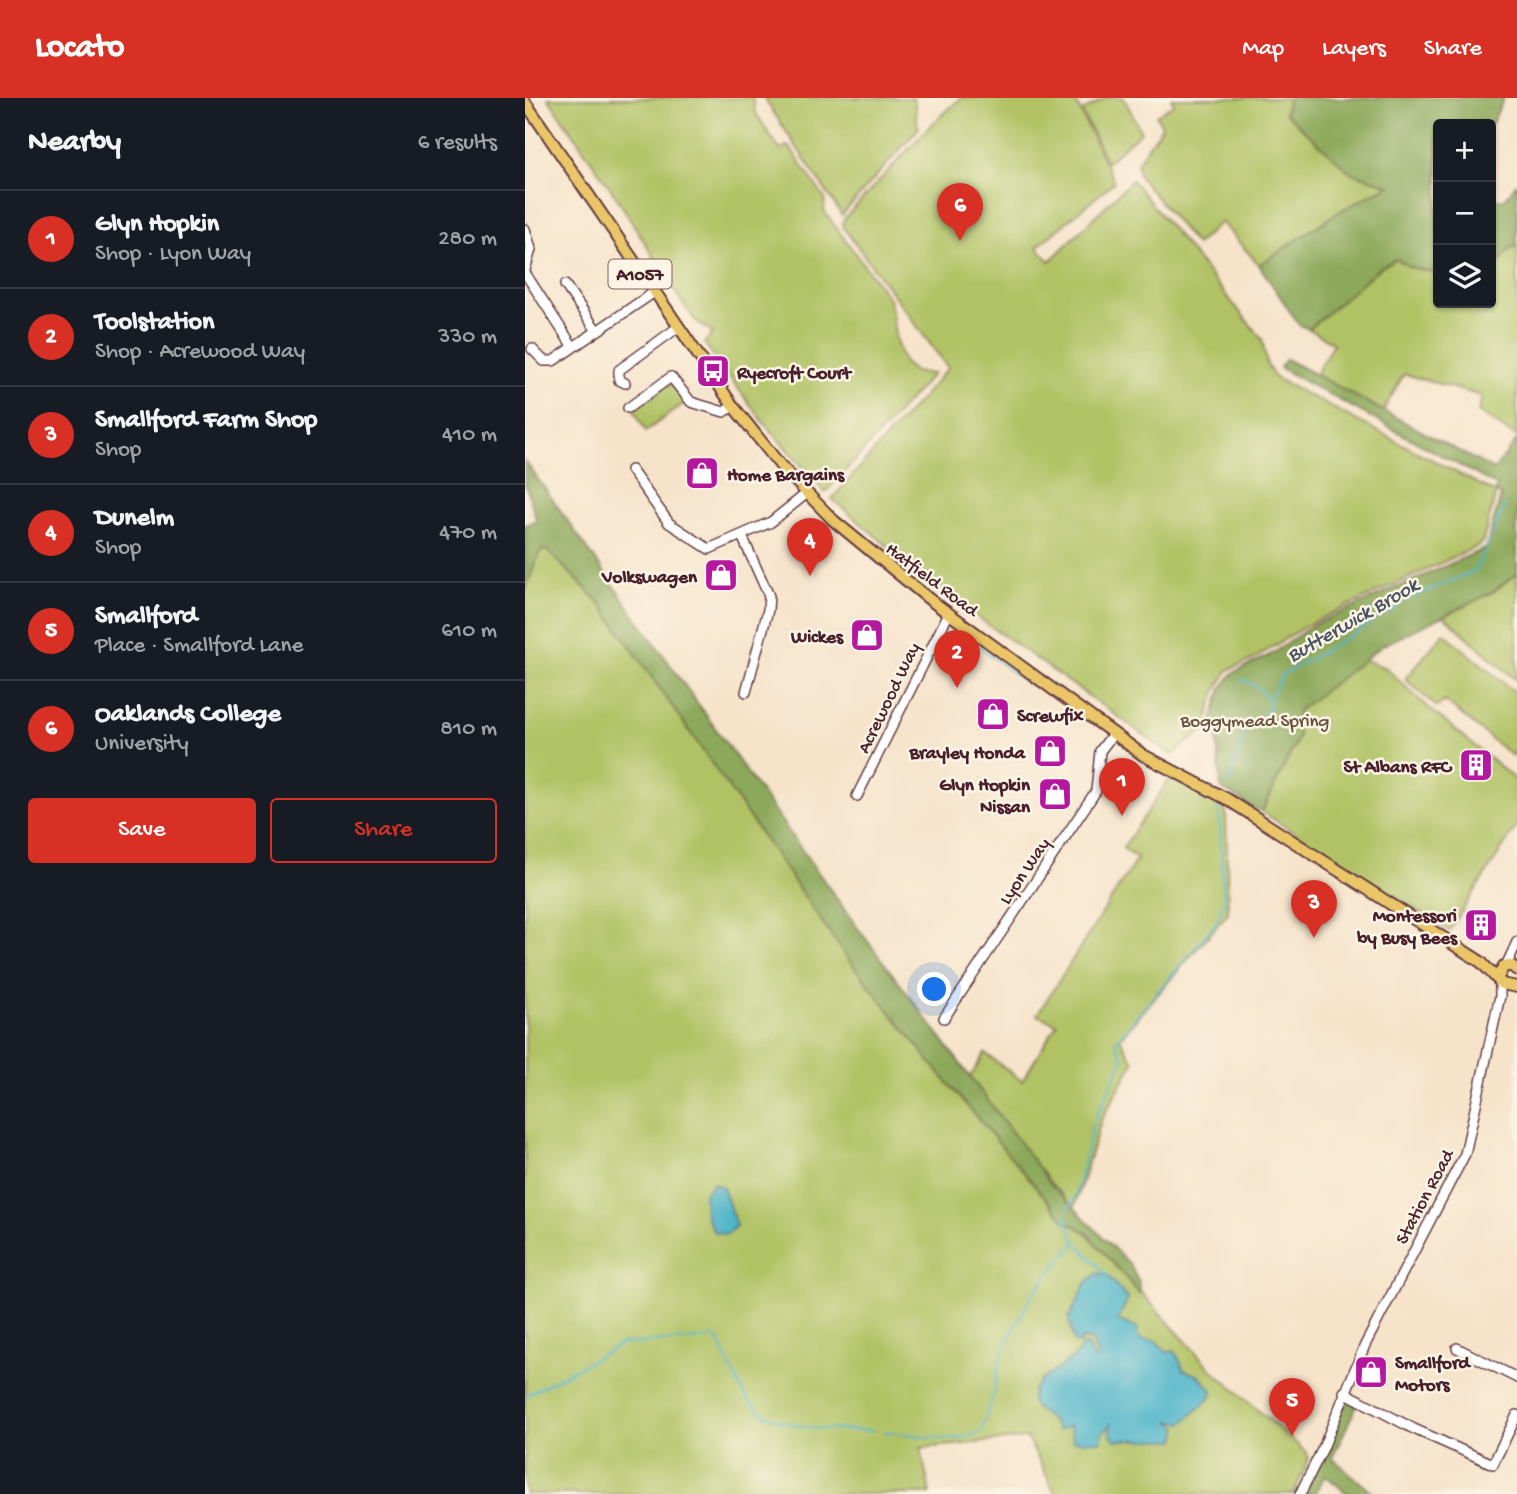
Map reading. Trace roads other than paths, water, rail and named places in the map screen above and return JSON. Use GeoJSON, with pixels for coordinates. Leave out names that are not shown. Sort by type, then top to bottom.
{"type":"FeatureCollection","features":[{"type":"Feature","properties":{"kind":"main road","name":"Hatfield Road"},"geometry":{"type":"LineString","coordinates":[[525,102],[677,328],[725,411],[806,494],[870,552],[949,614],[1157,764],[1227,799],[1487,965],[1509,983]]}},
{"type":"Feature","properties":{"kind":"main road","name":"Hatfield Road"},"geometry":{"type":"LineString","coordinates":[[1487,965],[1511,968]]}},
{"type":"Feature","properties":{"kind":"main road"},"geometry":{"type":"LineString","coordinates":[[1509,983],[1511,968]]}},
{"type":"Feature","properties":{"kind":"street"},"geometry":{"type":"LineString","coordinates":[[525,229],[531,249],[525,272],[573,347]]}},
{"type":"Feature","properties":{"kind":"street"},"geometry":{"type":"LineString","coordinates":[[565,285],[597,331]]}},
{"type":"Feature","properties":{"kind":"street"},"geometry":{"type":"LineString","coordinates":[[532,349],[539,359],[549,362],[653,293]]}},
{"type":"Feature","properties":{"kind":"street"},"geometry":{"type":"LineString","coordinates":[[625,383],[619,380],[619,370],[677,328]]}},
{"type":"Feature","properties":{"kind":"street"},"geometry":{"type":"LineString","coordinates":[[628,408],[671,377],[691,402],[725,411]]}},
{"type":"Feature","properties":{"kind":"street"},"geometry":{"type":"LineString","coordinates":[[631,470],[669,523],[705,548],[716,548],[781,517],[806,494]]}},
{"type":"Feature","properties":{"kind":"street"},"geometry":{"type":"LineString","coordinates":[[742,536],[769,596],[746,692]]}},
{"type":"Feature","properties":{"kind":"street","name":"Acrewood Way"},"geometry":{"type":"LineString","coordinates":[[857,796],[949,614]]}},
{"type":"Feature","properties":{"kind":"street","name":"Lyon Way"},"geometry":{"type":"LineString","coordinates":[[944,1018],[1096,792],[1100,751],[1113,734]]}},
{"type":"Feature","properties":{"kind":"street"},"geometry":{"type":"LineString","coordinates":[[1511,968],[1516,947]]}},
{"type":"Feature","properties":{"kind":"street","name":"Station Road"},"geometry":{"type":"LineString","coordinates":[[1300,1494],[1321,1451],[1357,1361],[1465,1154],[1500,996],[1509,983]]}},
{"type":"Feature","properties":{"kind":"street"},"geometry":{"type":"LineString","coordinates":[[1457,1348],[1517,1378]]}},
{"type":"Feature","properties":{"kind":"street"},"geometry":{"type":"LineString","coordinates":[[1344,1392],[1414,1429],[1493,1464],[1517,1415]]}},
{"type":"Feature","properties":{"kind":"water"},"geometry":{"type":"Polygon","coordinates":[[[713,1183],[723,1187],[736,1226],[727,1234],[714,1232],[705,1213],[704,1194],[713,1183]]]}},
{"type":"Feature","properties":{"kind":"water"},"geometry":{"type":"Polygon","coordinates":[[[1098,1273],[1107,1275],[1128,1299],[1118,1320],[1138,1329],[1138,1336],[1142,1340],[1156,1341],[1167,1352],[1175,1351],[1184,1370],[1199,1376],[1212,1390],[1211,1397],[1183,1423],[1169,1421],[1179,1427],[1176,1440],[1115,1440],[1110,1434],[1111,1424],[1102,1433],[1102,1441],[1073,1441],[1070,1426],[1058,1430],[1051,1420],[1033,1406],[1035,1387],[1069,1361],[1082,1346],[1087,1345],[1094,1359],[1098,1356],[1092,1340],[1082,1339],[1079,1344],[1074,1342],[1069,1318],[1087,1282],[1098,1273]]]}},
{"type":"Feature","properties":{"kind":"waterway","name":"Butterwick Brook"},"geometry":{"type":"LineString","coordinates":[[1269,701],[1282,675],[1367,626],[1403,601],[1475,571],[1505,506]]}},
{"type":"Feature","properties":{"kind":"waterway"},"geometry":{"type":"LineString","coordinates":[[958,630],[1028,684]]}},
{"type":"Feature","properties":{"kind":"waterway","name":"Butterwick Brook"},"geometry":{"type":"LineString","coordinates":[[1229,784],[1244,735],[1270,708],[1264,694],[1242,679]]}},
{"type":"Feature","properties":{"kind":"waterway","name":"Butterwick Brook"},"geometry":{"type":"LineString","coordinates":[[1068,1208],[1075,1198],[1093,1124],[1123,1059],[1116,1041],[1216,923],[1224,903],[1219,807]]}},
{"type":"Feature","properties":{"kind":"waterway"},"geometry":{"type":"LineString","coordinates":[[1065,1217],[1076,1242],[1107,1275]]}},
{"type":"Feature","properties":{"kind":"waterway","name":"Butterwick Brook"},"geometry":{"type":"LineString","coordinates":[[885,1432],[945,1439],[981,1432],[993,1395],[1001,1356],[1015,1326],[1037,1288],[1076,1242]]}},
{"type":"Feature","properties":{"kind":"waterway","name":"Butterwick Brook"},"geometry":{"type":"LineString","coordinates":[[525,1396],[622,1344],[717,1338],[743,1392],[753,1405],[765,1414],[780,1421],[811,1428],[875,1431]]}},
{"type":"Feature","properties":{"kind":"place","name":"Oaklands College"},"geometry":{"type":"Point","coordinates":[960,241]}},
{"type":"Feature","properties":{"kind":"place","name":"Ryecroft Court"},"geometry":{"type":"Point","coordinates":[713,371]}},
{"type":"Feature","properties":{"kind":"place","name":"Home Bargains"},"geometry":{"type":"Point","coordinates":[702,473]}},
{"type":"Feature","properties":{"kind":"place","name":"Volkswagen"},"geometry":{"type":"Point","coordinates":[721,575]}},
{"type":"Feature","properties":{"kind":"place","name":"Dunelm"},"geometry":{"type":"Point","coordinates":[810,576]}},
{"type":"Feature","properties":{"kind":"place","name":"Wickes"},"geometry":{"type":"Point","coordinates":[867,635]}},
{"type":"Feature","properties":{"kind":"place","name":"Toolstation"},"geometry":{"type":"Point","coordinates":[957,688]}},
{"type":"Feature","properties":{"kind":"place","name":"Screwfix"},"geometry":{"type":"Point","coordinates":[993,714]}},
{"type":"Feature","properties":{"kind":"place","name":"Brayley Honda"},"geometry":{"type":"Point","coordinates":[1050,751]}},
{"type":"Feature","properties":{"kind":"place","name":"St Albans RFC"},"geometry":{"type":"Point","coordinates":[1476,765]}},
{"type":"Feature","properties":{"kind":"place","name":"Glyn Hopkin Nissan"},"geometry":{"type":"Point","coordinates":[1055,794]}},
{"type":"Feature","properties":{"kind":"place","name":"Glyn Hopkin"},"geometry":{"type":"Point","coordinates":[1122,816]}},
{"type":"Feature","properties":{"kind":"place","name":"Montessori by Busy Bees"},"geometry":{"type":"Point","coordinates":[1481,925]}},
{"type":"Feature","properties":{"kind":"place","name":"Smallford Farm Shop"},"geometry":{"type":"Point","coordinates":[1314,938]}},
{"type":"Feature","properties":{"kind":"place","name":"Smallford Motors"},"geometry":{"type":"Point","coordinates":[1371,1372]}},
{"type":"Feature","properties":{"kind":"place","name":"Smallford"},"geometry":{"type":"Point","coordinates":[1292,1436]}},
{"type":"Feature","properties":{"kind":"park label","name":"Boggymead Spring"},"geometry":{"type":"Point","coordinates":[1255,719]}}]}
